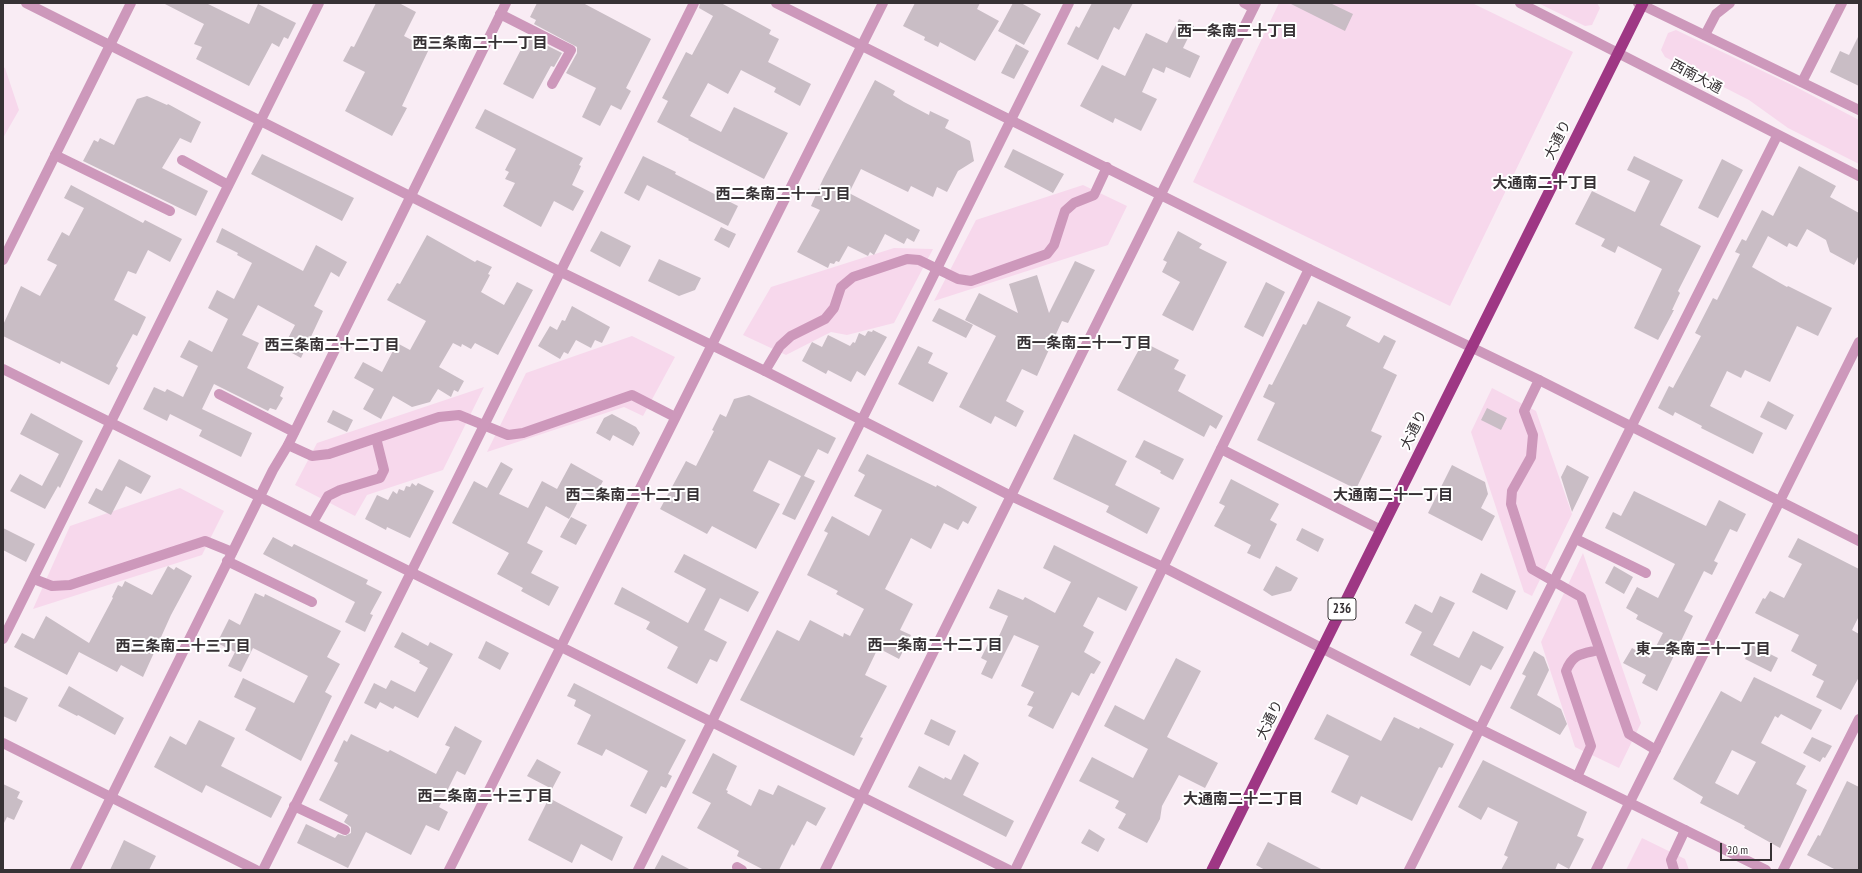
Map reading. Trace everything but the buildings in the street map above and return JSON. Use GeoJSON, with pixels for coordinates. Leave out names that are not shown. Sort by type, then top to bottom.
{"type":"FeatureCollection","features":[{"type":"Feature","properties":{"kind":"highway","name":"大通り"},"geometry":{"type":"LineString","coordinates":[[1212,870],[1619,53],[1641,4]]}},
{"type":"Feature","properties":{"kind":"street"},"geometry":{"type":"LineString","coordinates":[[26,3],[1011,496],[1163,567],[1480,729],[1766,870]]}},
{"type":"Feature","properties":{"kind":"street"},"geometry":{"type":"LineString","coordinates":[[3,260],[131,3]]}},
{"type":"Feature","properties":{"kind":"street"},"geometry":{"type":"LineString","coordinates":[[3,639],[319,3]]}},
{"type":"Feature","properties":{"kind":"street"},"geometry":{"type":"LineString","coordinates":[[75,870],[260,496],[288,445],[506,3]]}},
{"type":"Feature","properties":{"kind":"street"},"geometry":{"type":"LineString","coordinates":[[262,870],[694,3]]}},
{"type":"Feature","properties":{"kind":"street"},"geometry":{"type":"LineString","coordinates":[[776,3],[1309,269],[1539,380],[1859,541]]}},
{"type":"Feature","properties":{"kind":"street"},"geometry":{"type":"LineString","coordinates":[[449,870],[563,646],[675,417],[883,3]]}},
{"type":"Feature","properties":{"kind":"street"},"geometry":{"type":"LineString","coordinates":[[638,870],[1068,3]]}},
{"type":"Feature","properties":{"kind":"street"},"geometry":{"type":"LineString","coordinates":[[825,870],[1255,6],[1244,3]]}},
{"type":"Feature","properties":{"kind":"street","name":"西南大通"},"geometry":{"type":"LineString","coordinates":[[1520,3],[1777,136],[1859,176]]}},
{"type":"Feature","properties":{"kind":"street"},"geometry":{"type":"LineString","coordinates":[[1705,35],[1716,14],[1730,3]]}},
{"type":"Feature","properties":{"kind":"street"},"geometry":{"type":"LineString","coordinates":[[1802,82],[1842,3]]}},
{"type":"Feature","properties":{"kind":"street"},"geometry":{"type":"LineString","coordinates":[[1641,4],[1859,110]]}},
{"type":"Feature","properties":{"kind":"street"},"geometry":{"type":"LineString","coordinates":[[500,14],[571,50],[552,84]]}},
{"type":"Feature","properties":{"kind":"street"},"geometry":{"type":"LineString","coordinates":[[1409,870],[1777,136]]}},
{"type":"Feature","properties":{"kind":"street"},"geometry":{"type":"LineString","coordinates":[[55,155],[170,211]]}},
{"type":"Feature","properties":{"kind":"street"},"geometry":{"type":"LineString","coordinates":[[182,160],[228,184]]}},
{"type":"Feature","properties":{"kind":"street"},"geometry":{"type":"LineString","coordinates":[[764,372],[780,346],[791,336],[825,319],[834,308],[841,287],[853,277],[907,260],[919,260],[958,279],[972,281],[1047,254],[1054,245],[1065,211],[1074,203],[1094,195],[1107,167]]}},
{"type":"Feature","properties":{"kind":"street"},"geometry":{"type":"LineString","coordinates":[[1015,870],[1309,269]]}},
{"type":"Feature","properties":{"kind":"street"},"geometry":{"type":"LineString","coordinates":[[1596,870],[1859,342]]}},
{"type":"Feature","properties":{"kind":"street"},"geometry":{"type":"LineString","coordinates":[[3,369],[313,522],[410,572],[563,646],[1009,870]]}},
{"type":"Feature","properties":{"kind":"street"},"geometry":{"type":"LineString","coordinates":[[1539,380],[1524,411],[1533,435],[1531,457],[1512,491],[1511,504],[1532,569],[1554,583],[1581,597],[1629,734],[1656,750]]}},
{"type":"Feature","properties":{"kind":"street"},"geometry":{"type":"LineString","coordinates":[[219,394],[294,432]]}},
{"type":"Feature","properties":{"kind":"street"},"geometry":{"type":"LineString","coordinates":[[288,445],[312,456],[329,454],[439,417],[459,415],[508,435],[523,433],[632,395],[675,417]]}},
{"type":"Feature","properties":{"kind":"street"},"geometry":{"type":"LineString","coordinates":[[313,522],[328,496],[340,490],[380,478],[384,470],[376,438]]}},
{"type":"Feature","properties":{"kind":"street"},"geometry":{"type":"LineString","coordinates":[[1221,449],[1381,530]]}},
{"type":"Feature","properties":{"kind":"street"},"geometry":{"type":"LineString","coordinates":[[1576,539],[1646,573]]}},
{"type":"Feature","properties":{"kind":"street"},"geometry":{"type":"LineString","coordinates":[[34,579],[52,586],[70,585],[205,541],[230,557],[312,602]]}},
{"type":"Feature","properties":{"kind":"street"},"geometry":{"type":"LineString","coordinates":[[1577,777],[1590,746],[1566,671],[1569,662],[1576,655],[1599,650]]}},
{"type":"Feature","properties":{"kind":"street"},"geometry":{"type":"LineString","coordinates":[[1783,870],[1859,719]]}},
{"type":"Feature","properties":{"kind":"street"},"geometry":{"type":"LineString","coordinates":[[3,743],[256,870]]}},
{"type":"Feature","properties":{"kind":"street"},"geometry":{"type":"LineString","coordinates":[[294,806],[345,830]]}},
{"type":"Feature","properties":{"kind":"street"},"geometry":{"type":"LineString","coordinates":[[1674,870],[1671,860],[1685,830]]}},
{"type":"Feature","properties":{"kind":"shaded area"},"geometry":{"type":"Polygon","coordinates":[[[1279,3],[1472,3],[1573,52],[1450,306],[1193,182],[1279,3]]]}},
{"type":"Feature","properties":{"kind":"shaded area"},"geometry":{"type":"Polygon","coordinates":[[[1538,3],[1597,3],[1600,8],[1592,25],[1585,26],[1538,3]]]}},
{"type":"Feature","properties":{"kind":"shaded area"},"geometry":{"type":"Polygon","coordinates":[[[1676,30],[1794,86],[1859,120],[1859,164],[1788,128],[1749,100],[1665,57],[1661,50],[1668,33],[1676,30]]]}},
{"type":"Feature","properties":{"kind":"shaded area"},"geometry":{"type":"Polygon","coordinates":[[[3,67],[5,68],[19,110],[3,138],[3,67]]]}},
{"type":"Feature","properties":{"kind":"shaded area"},"geometry":{"type":"Polygon","coordinates":[[[1083,185],[1127,206],[1108,245],[934,301],[976,220],[1083,185]]]}},
{"type":"Feature","properties":{"kind":"shaded area"},"geometry":{"type":"Polygon","coordinates":[[[894,248],[933,249],[894,323],[847,335],[831,332],[786,355],[743,335],[771,287],[894,248]]]}},
{"type":"Feature","properties":{"kind":"shaded area"},"geometry":{"type":"Polygon","coordinates":[[[632,336],[675,357],[643,416],[624,407],[487,452],[526,373],[632,336]]]}},
{"type":"Feature","properties":{"kind":"shaded area"},"geometry":{"type":"Polygon","coordinates":[[[484,387],[443,470],[367,495],[355,516],[295,485],[317,443],[484,387]]]}},
{"type":"Feature","properties":{"kind":"shaded area"},"geometry":{"type":"Polygon","coordinates":[[[1492,388],[1536,411],[1572,514],[1532,596],[1524,592],[1471,432],[1492,388]]]}},
{"type":"Feature","properties":{"kind":"shaded area"},"geometry":{"type":"Polygon","coordinates":[[[180,488],[224,511],[202,555],[33,609],[70,526],[180,488]]]}},
{"type":"Feature","properties":{"kind":"shaded area"},"geometry":{"type":"Polygon","coordinates":[[[1583,553],[1641,723],[1619,768],[1575,747],[1541,642],[1583,553]]]}},
{"type":"Feature","properties":{"kind":"shaded area"},"geometry":{"type":"Polygon","coordinates":[[[1642,838],[1685,859],[1689,870],[1626,870],[1642,838]]]}},
{"type":"Feature","properties":{"kind":"district","name":"西一条南二十丁目"},"geometry":{"type":"Point","coordinates":[1237,32]}},
{"type":"Feature","properties":{"kind":"district","name":"西三条南二十一丁目"},"geometry":{"type":"Point","coordinates":[480,44]}},
{"type":"Feature","properties":{"kind":"district","name":"大通南二十丁目"},"geometry":{"type":"Point","coordinates":[1545,184]}},
{"type":"Feature","properties":{"kind":"district","name":"西二条南二十一丁目"},"geometry":{"type":"Point","coordinates":[783,195]}},
{"type":"Feature","properties":{"kind":"district","name":"西一条南二十一丁目"},"geometry":{"type":"Point","coordinates":[1084,344]}},
{"type":"Feature","properties":{"kind":"district","name":"西三条南二十二丁目"},"geometry":{"type":"Point","coordinates":[332,346]}},
{"type":"Feature","properties":{"kind":"district","name":"西二条南二十二丁目"},"geometry":{"type":"Point","coordinates":[633,496]}},
{"type":"Feature","properties":{"kind":"district","name":"大通南二十一丁目"},"geometry":{"type":"Point","coordinates":[1393,496]}},
{"type":"Feature","properties":{"kind":"district","name":"西一条南二十二丁目"},"geometry":{"type":"Point","coordinates":[935,646]}},
{"type":"Feature","properties":{"kind":"district","name":"西三条南二十三丁目"},"geometry":{"type":"Point","coordinates":[183,647]}},
{"type":"Feature","properties":{"kind":"district","name":"東一条南二十一丁目"},"geometry":{"type":"Point","coordinates":[1703,650]}},
{"type":"Feature","properties":{"kind":"district","name":"西二条南二十三丁目"},"geometry":{"type":"Point","coordinates":[485,797]}},
{"type":"Feature","properties":{"kind":"district","name":"大通南二十二丁目"},"geometry":{"type":"Point","coordinates":[1243,800]}}]}
